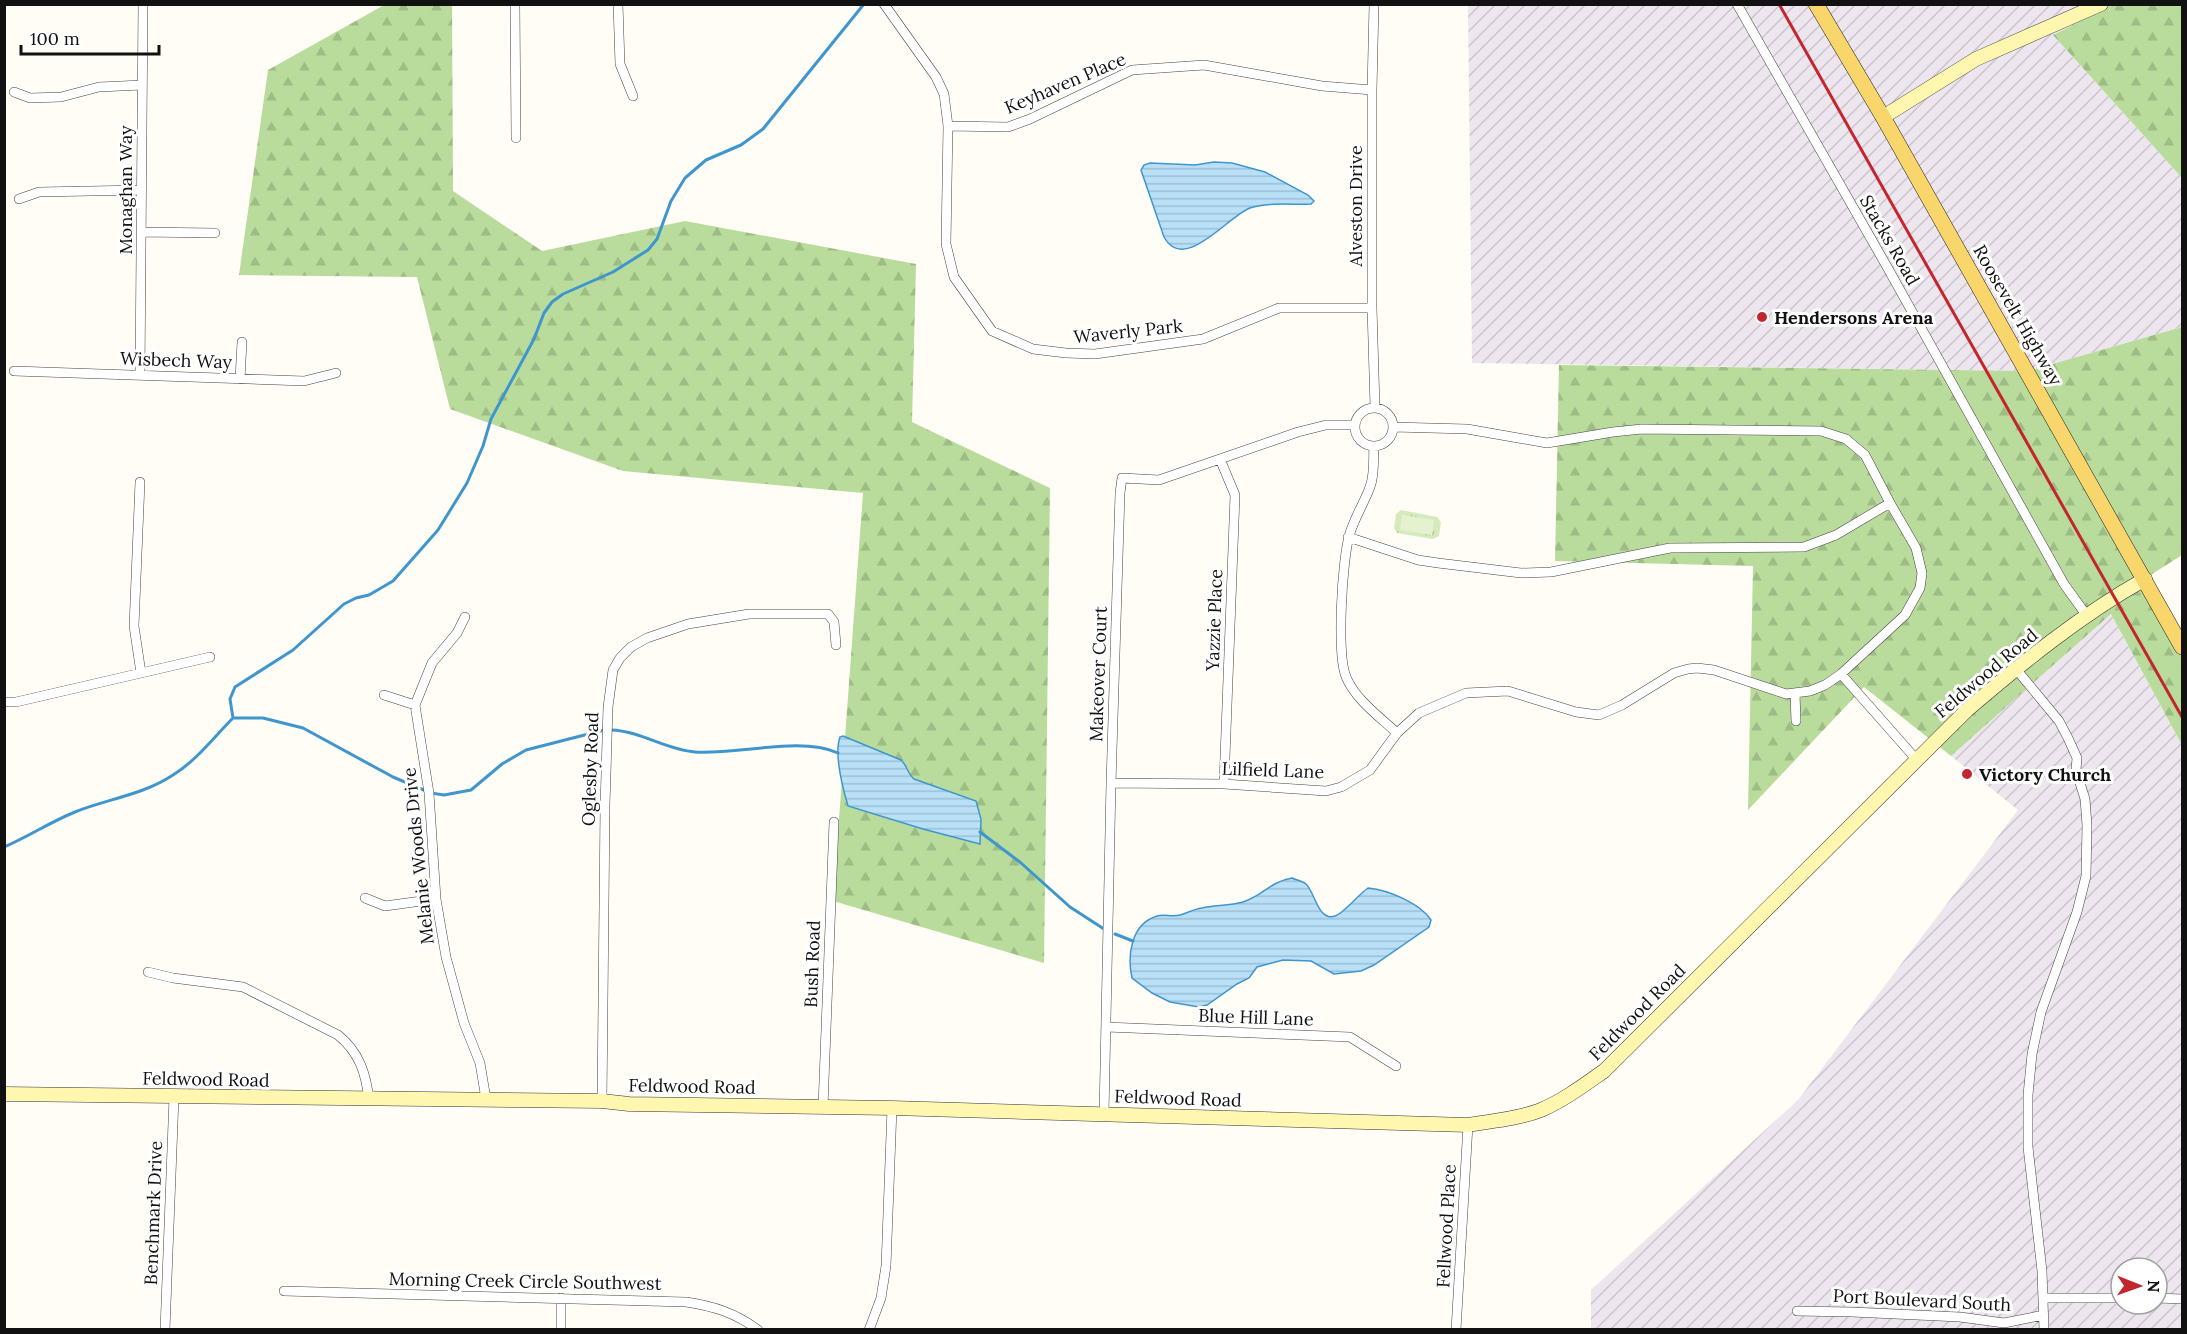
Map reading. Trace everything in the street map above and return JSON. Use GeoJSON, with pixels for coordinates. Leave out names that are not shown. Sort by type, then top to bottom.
{"type":"FeatureCollection","features":[{"type":"Feature","properties":{"kind":"main road","name":"Roosevelt Highway"},"geometry":{"type":"LineString","coordinates":[[1816,4],[1883,117],[2182,647]]}},
{"type":"Feature","properties":{"kind":"street","name":"Monaghan Way"},"geometry":{"type":"LineString","coordinates":[[140,375],[143,4]]}},
{"type":"Feature","properties":{"kind":"street"},"geometry":{"type":"LineString","coordinates":[[515,4],[516,138]]}},
{"type":"Feature","properties":{"kind":"street"},"geometry":{"type":"LineString","coordinates":[[618,4],[620,64],[633,96]]}},
{"type":"Feature","properties":{"kind":"street","name":"Waverly Park"},"geometry":{"type":"LineString","coordinates":[[884,4],[936,76],[944,94],[948,126],[946,244],[954,277],[992,331],[1033,349],[1095,354],[1203,339],[1279,308],[1372,308]]}},
{"type":"Feature","properties":{"kind":"street","name":"Alveston Drive"},"geometry":{"type":"LineString","coordinates":[[1374,4],[1372,308],[1375,407]]}},
{"type":"Feature","properties":{"kind":"street","name":"Stacks Road"},"geometry":{"type":"LineString","coordinates":[[1737,4],[2064,584],[2087,616]]}},
{"type":"Feature","properties":{"kind":"street"},"geometry":{"type":"LineString","coordinates":[[1883,117],[1976,59],[2101,4]]}},
{"type":"Feature","properties":{"kind":"street","name":"Keyhaven Place"},"geometry":{"type":"LineString","coordinates":[[948,126],[1008,127],[1030,119],[1132,70],[1204,65],[1322,86],[1372,90]]}},
{"type":"Feature","properties":{"kind":"street"},"geometry":{"type":"LineString","coordinates":[[14,92],[30,98],[61,97],[99,87],[142,85]]}},
{"type":"Feature","properties":{"kind":"street"},"geometry":{"type":"LineString","coordinates":[[19,199],[39,192],[141,190]]}},
{"type":"Feature","properties":{"kind":"street"},"geometry":{"type":"LineString","coordinates":[[141,232],[215,233]]}},
{"type":"Feature","properties":{"kind":"street"},"geometry":{"type":"LineString","coordinates":[[240,379],[242,342]]}},
{"type":"Feature","properties":{"kind":"street","name":"Wisbech Way"},"geometry":{"type":"LineString","coordinates":[[14,371],[304,381],[336,373]]}},
{"type":"Feature","properties":{"kind":"street"},"geometry":{"type":"LineString","coordinates":[[1375,407],[1388,413],[1394,427],[1385,442],[1374,446],[1365,444],[1359,438],[1355,425],[1361,412],[1375,407]]}},
{"type":"Feature","properties":{"kind":"street","name":"Makeover Court"},"geometry":{"type":"LineString","coordinates":[[1104,1114],[1111,783],[1122,478],[1159,480],[1298,432],[1326,425],[1355,425]]}},
{"type":"Feature","properties":{"kind":"street"},"geometry":{"type":"LineString","coordinates":[[1394,427],[1467,429],[1547,443],[1642,429],[1821,431],[1846,439],[1865,455],[1916,548],[1922,573],[1920,588],[1905,615],[1841,674],[1916,759]]}},
{"type":"Feature","properties":{"kind":"street"},"geometry":{"type":"LineString","coordinates":[[1374,446],[1372,481],[1348,537],[1346,547],[1340,656],[1346,678],[1356,694],[1397,733]]}},
{"type":"Feature","properties":{"kind":"street","name":"Yazzie Place"},"geometry":{"type":"LineString","coordinates":[[1220,459],[1235,495],[1224,784]]}},
{"type":"Feature","properties":{"kind":"street"},"geometry":{"type":"LineString","coordinates":[[140,482],[134,626],[141,673]]}},
{"type":"Feature","properties":{"kind":"street"},"geometry":{"type":"LineString","coordinates":[[1348,537],[1418,560],[1521,573],[1551,572],[1670,548],[1804,547],[1836,535],[1890,503]]}},
{"type":"Feature","properties":{"kind":"street","name":"Feldwood Road"},"geometry":{"type":"LineString","coordinates":[[4,1094],[603,1101],[629,1104],[892,1108],[1468,1125],[1519,1116],[1540,1110],[1575,1092],[1604,1071],[1966,710],[2108,600],[2145,579]]}},
{"type":"Feature","properties":{"kind":"street","name":"Oglesby Road"},"geometry":{"type":"LineString","coordinates":[[603,1101],[605,806],[608,707],[613,670],[630,648],[647,639],[688,624],[749,614],[828,614],[834,622],[836,645]]}},
{"type":"Feature","properties":{"kind":"street"},"geometry":{"type":"LineString","coordinates":[[384,695],[415,705],[432,663],[457,633],[465,617]]}},
{"type":"Feature","properties":{"kind":"street"},"geometry":{"type":"LineString","coordinates":[[4,702],[16,702],[210,657]]}},
{"type":"Feature","properties":{"kind":"street","name":"Lilfield Lane"},"geometry":{"type":"LineString","coordinates":[[1111,783],[1224,784],[1326,790],[1341,788],[1370,770],[1397,733],[1419,713],[1455,696],[1473,692],[1508,692],[1576,712],[1599,715],[1622,705],[1674,673],[1697,668],[1725,674],[1778,693],[1795,694],[1816,689],[1841,674]]}},
{"type":"Feature","properties":{"kind":"street"},"geometry":{"type":"LineString","coordinates":[[2016,669],[2059,721],[2077,758],[2076,770],[2086,807],[2088,851],[2086,876],[2077,912],[2041,1012],[2032,1054],[2028,1095],[2028,1147],[2044,1298],[2044,1329]]}},
{"type":"Feature","properties":{"kind":"street"},"geometry":{"type":"LineString","coordinates":[[1795,694],[1796,721]]}},
{"type":"Feature","properties":{"kind":"street","name":"Melanie Woods Drive"},"geometry":{"type":"LineString","coordinates":[[415,705],[429,793],[436,899],[446,957],[464,1023],[480,1064],[486,1099]]}},
{"type":"Feature","properties":{"kind":"street","name":"Bush Road"},"geometry":{"type":"LineString","coordinates":[[822,1107],[826,1056],[834,822]]}},
{"type":"Feature","properties":{"kind":"street"},"geometry":{"type":"LineString","coordinates":[[365,898],[386,906],[436,899]]}},
{"type":"Feature","properties":{"kind":"street"},"geometry":{"type":"LineString","coordinates":[[148,972],[173,978],[243,987],[338,1035],[349,1044],[357,1056],[367,1078],[369,1100]]}},
{"type":"Feature","properties":{"kind":"street","name":"Blue Hill Lane"},"geometry":{"type":"LineString","coordinates":[[1106,1027],[1350,1037],[1396,1066]]}},
{"type":"Feature","properties":{"kind":"street","name":"Benchmark Drive"},"geometry":{"type":"LineString","coordinates":[[165,1329],[174,1097]]}},
{"type":"Feature","properties":{"kind":"street"},"geometry":{"type":"LineString","coordinates":[[870,1329],[881,1299],[886,1266],[892,1108]]}},
{"type":"Feature","properties":{"kind":"street","name":"Fellwood Place"},"geometry":{"type":"LineString","coordinates":[[1456,1329],[1468,1125]]}},
{"type":"Feature","properties":{"kind":"street","name":"Morning Creek Circle Southwest"},"geometry":{"type":"LineString","coordinates":[[284,1291],[686,1302],[705,1304],[731,1314],[758,1329]]}},
{"type":"Feature","properties":{"kind":"street"},"geometry":{"type":"LineString","coordinates":[[561,1298],[561,1329]]}},
{"type":"Feature","properties":{"kind":"street"},"geometry":{"type":"LineString","coordinates":[[2044,1298],[2109,1298]]}},
{"type":"Feature","properties":{"kind":"street","name":"Port Boulevard South"},"geometry":{"type":"LineString","coordinates":[[1797,1311],[1960,1317],[2004,1323],[2044,1315]]}},
{"type":"Feature","properties":{"kind":"shaded area"},"geometry":{"type":"Polygon","coordinates":[[[1468,5],[2113,5],[2053,35],[2182,178],[2182,327],[2028,371],[1472,363],[1468,5]]]}},
{"type":"Feature","properties":{"kind":"shaded area"},"geometry":{"type":"Polygon","coordinates":[[[2111,614],[2182,745],[2182,1329],[1591,1329],[1591,1290],[1798,1100],[2018,810],[1951,756],[2111,614]]]}},
{"type":"Feature","properties":{"kind":"green space"},"geometry":{"type":"Polygon","coordinates":[[[386,4],[452,5],[453,191],[542,251],[685,221],[916,264],[912,422],[1050,488],[1044,963],[833,901],[863,493],[623,471],[450,409],[417,277],[239,275],[268,70],[386,4]]]}},
{"type":"Feature","properties":{"kind":"green space"},"geometry":{"type":"Polygon","coordinates":[[[2113,5],[2182,5],[2182,178],[2053,35],[2113,5]]]}},
{"type":"Feature","properties":{"kind":"green space"},"geometry":{"type":"Polygon","coordinates":[[[2182,327],[2182,555],[2149,576],[2182,633],[2182,745],[2111,614],[1951,756],[1864,687],[1748,810],[1753,566],[1555,561],[1559,365],[2028,371],[2182,327]]]}},
{"type":"Feature","properties":{"kind":"green space"},"geometry":{"type":"Polygon","coordinates":[[[1401,510],[1437,517],[1441,522],[1439,536],[1433,539],[1397,533],[1394,528],[1396,514],[1401,510]]]}},
{"type":"Feature","properties":{"kind":"green space"},"geometry":{"type":"Polygon","coordinates":[[[1402,515],[1434,520],[1432,535],[1400,530],[1402,515]]]}},
{"type":"Feature","properties":{"kind":"water"},"geometry":{"type":"Polygon","coordinates":[[[1214,162],[1232,163],[1265,172],[1308,195],[1314,201],[1311,204],[1272,204],[1250,208],[1194,246],[1183,249],[1173,247],[1164,237],[1141,170],[1144,165],[1150,163],[1195,165],[1214,162]]]}},
{"type":"Feature","properties":{"kind":"water"},"geometry":{"type":"Polygon","coordinates":[[[843,736],[901,760],[914,779],[976,801],[981,819],[980,844],[848,806],[838,753],[840,737],[843,736]]]}},
{"type":"Feature","properties":{"kind":"water"},"geometry":{"type":"Polygon","coordinates":[[[1292,878],[1306,884],[1321,911],[1329,917],[1343,911],[1368,888],[1385,891],[1412,903],[1431,920],[1429,927],[1374,965],[1361,971],[1334,974],[1311,961],[1283,960],[1257,967],[1249,978],[1207,1005],[1199,1007],[1170,1002],[1152,993],[1132,978],[1130,960],[1133,941],[1141,926],[1148,920],[1160,915],[1177,916],[1212,906],[1243,902],[1277,883],[1292,878]]]}},
{"type":"Feature","properties":{"kind":"waterway"},"geometry":{"type":"LineString","coordinates":[[233,718],[230,699],[235,687],[293,650],[344,604],[369,595],[393,581],[438,530],[467,483],[483,446],[491,419],[534,339],[544,313],[552,302],[563,294],[613,272],[648,250],[657,239],[671,201],[685,178],[706,160],[741,145],[763,129],[864,4]]}},
{"type":"Feature","properties":{"kind":"waterway"},"geometry":{"type":"LineString","coordinates":[[4,847],[87,807],[161,782],[189,763],[233,718],[263,718],[303,728],[393,777],[431,793],[444,795],[471,790],[502,764],[526,750],[604,730]]}},
{"type":"Feature","properties":{"kind":"waterway"},"geometry":{"type":"LineString","coordinates":[[611,730],[633,734],[684,751],[712,752],[806,746],[838,753]]}},
{"type":"Feature","properties":{"kind":"waterway"},"geometry":{"type":"LineString","coordinates":[[980,832],[1021,863],[1070,907],[1104,929]]}},
{"type":"Feature","properties":{"kind":"waterway"},"geometry":{"type":"LineString","coordinates":[[1115,934],[1133,941]]}},
{"type":"Feature","properties":{"kind":"railway"},"geometry":{"type":"LineString","coordinates":[[1779,4],[2182,717]]}},
{"type":"Feature","properties":{"kind":"place","name":"Hendersons Arena"},"geometry":{"type":"Point","coordinates":[1762,317]}},
{"type":"Feature","properties":{"kind":"place","name":"Victory Church"},"geometry":{"type":"Point","coordinates":[1967,774]}}]}
